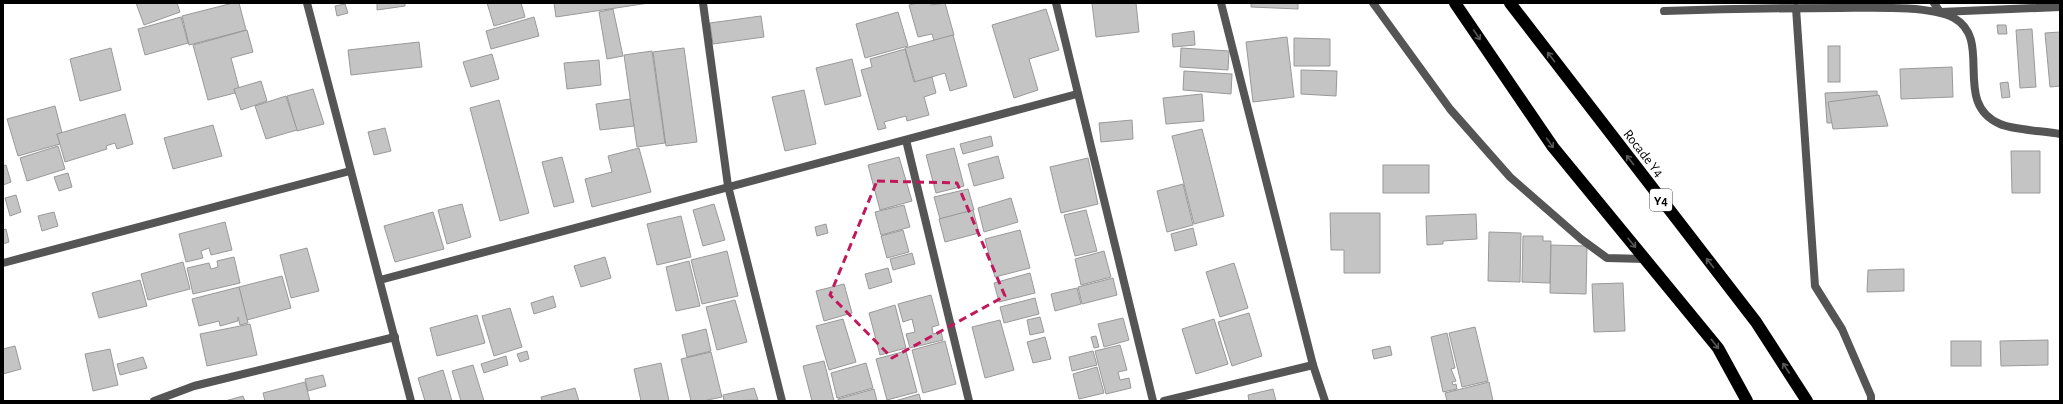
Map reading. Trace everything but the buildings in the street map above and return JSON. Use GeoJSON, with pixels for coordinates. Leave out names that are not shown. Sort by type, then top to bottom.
{"type":"FeatureCollection","features":[{"type":"Feature","properties":{"kind":"highway"},"geometry":{"type":"LineString","coordinates":[[1455,3],[1553,147],[1718,348],[1747,401]]}},
{"type":"Feature","properties":{"kind":"highway","name":"Rocade Y4"},"geometry":{"type":"LineString","coordinates":[[1510,3],[1756,322],[1807,401]]}},
{"type":"Feature","properties":{"kind":"street"},"geometry":{"type":"LineString","coordinates":[[307,3],[411,401]]}},
{"type":"Feature","properties":{"kind":"street"},"geometry":{"type":"LineString","coordinates":[[703,3],[728,186],[782,401]]}},
{"type":"Feature","properties":{"kind":"street"},"geometry":{"type":"LineString","coordinates":[[1056,3],[1153,401]]}},
{"type":"Feature","properties":{"kind":"street"},"geometry":{"type":"LineString","coordinates":[[1221,3],[1313,365],[1325,401]]}},
{"type":"Feature","properties":{"kind":"street"},"geometry":{"type":"LineString","coordinates":[[1373,3],[1450,109],[1510,177],[1581,240],[1607,258],[1645,259]]}},
{"type":"Feature","properties":{"kind":"street"},"geometry":{"type":"LineString","coordinates":[[1934,3],[1940,12],[1955,18],[1967,30],[1972,42],[1977,103],[1985,115],[2001,125],[2060,134]]}},
{"type":"Feature","properties":{"kind":"street"},"geometry":{"type":"LineString","coordinates":[[1664,10],[1763,5],[1796,8],[1887,8],[1940,12],[2060,7]]}},
{"type":"Feature","properties":{"kind":"street"},"geometry":{"type":"LineString","coordinates":[[1796,8],[1815,286],[1842,329],[1871,396],[1871,401]]}},
{"type":"Feature","properties":{"kind":"street"},"geometry":{"type":"LineString","coordinates":[[380,280],[1077,94]]}},
{"type":"Feature","properties":{"kind":"street"},"geometry":{"type":"LineString","coordinates":[[906,140],[969,401]]}},
{"type":"Feature","properties":{"kind":"street"},"geometry":{"type":"LineString","coordinates":[[3,263],[350,171]]}},
{"type":"Feature","properties":{"kind":"street"},"geometry":{"type":"LineString","coordinates":[[154,401],[194,386],[395,337]]}},
{"type":"Feature","properties":{"kind":"street"},"geometry":{"type":"LineString","coordinates":[[1164,401],[1313,365]]}},
{"type":"Feature","properties":{"kind":"highlighted area"},"geometry":{"type":"Polygon","coordinates":[[[877,181],[957,183],[1005,296],[892,358],[830,295],[877,181]]]}}]}
